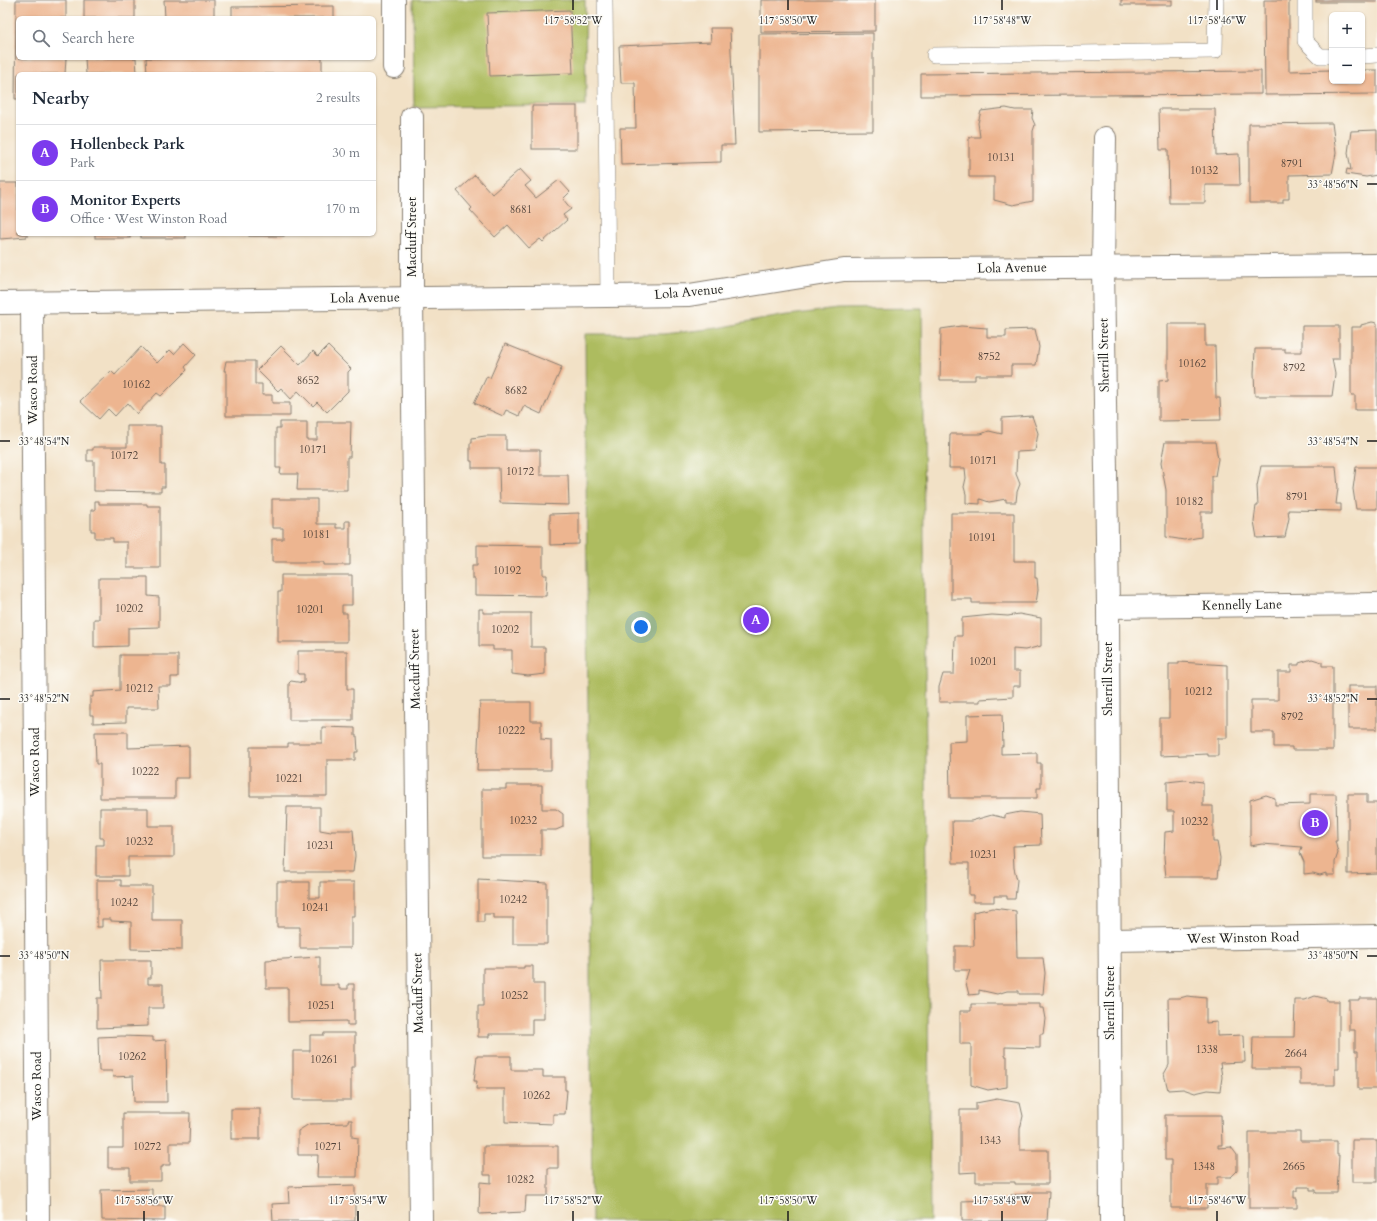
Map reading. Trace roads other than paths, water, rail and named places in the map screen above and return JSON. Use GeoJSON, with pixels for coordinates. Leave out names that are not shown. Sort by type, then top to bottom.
{"type":"FeatureCollection","features":[{"type":"Feature","properties":{"kind":"street"},"geometry":{"type":"LineString","coordinates":[[394,0],[394,67]]}},
{"type":"Feature","properties":{"kind":"street","name":"Macduff Street"},"geometry":{"type":"LineString","coordinates":[[412,117],[412,298],[421,1221]]}},
{"type":"Feature","properties":{"kind":"street","name":"Sherrill Street"},"geometry":{"type":"LineString","coordinates":[[1105,138],[1103,267],[1108,607],[1111,1221]]}},
{"type":"Feature","properties":{"kind":"street","name":"Lola Avenue"},"geometry":{"type":"LineString","coordinates":[[0,303],[689,295],[844,270],[1377,264]]}},
{"type":"Feature","properties":{"kind":"street","name":"Wasco Road"},"geometry":{"type":"LineString","coordinates":[[32,303],[38,1221]]}},
{"type":"Feature","properties":{"kind":"street","name":"Kennelly Lane"},"geometry":{"type":"LineString","coordinates":[[1108,607],[1377,604]]}},
{"type":"Feature","properties":{"kind":"street","name":"West Winston Road"},"geometry":{"type":"LineString","coordinates":[[1110,940],[1377,936]]}},
{"type":"Feature","properties":{"kind":"lane"},"geometry":{"type":"LineString","coordinates":[[605,0],[608,296]]}},
{"type":"Feature","properties":{"kind":"lane"},"geometry":{"type":"LineString","coordinates":[[934,55],[1215,51],[1216,0]]}},
{"type":"Feature","properties":{"kind":"lane"},"geometry":{"type":"LineString","coordinates":[[1305,0],[1305,41],[1320,56],[1329,56]]}},
{"type":"Feature","properties":{"kind":"lane"},"geometry":{"type":"LineString","coordinates":[[1365,56],[1377,55]]}},
{"type":"Feature","properties":{"kind":"place","name":"Hollenbeck Park"},"geometry":{"type":"Point","coordinates":[756,620]}},
{"type":"Feature","properties":{"kind":"place","name":"Monitor Experts"},"geometry":{"type":"Point","coordinates":[1315,823]}}]}
